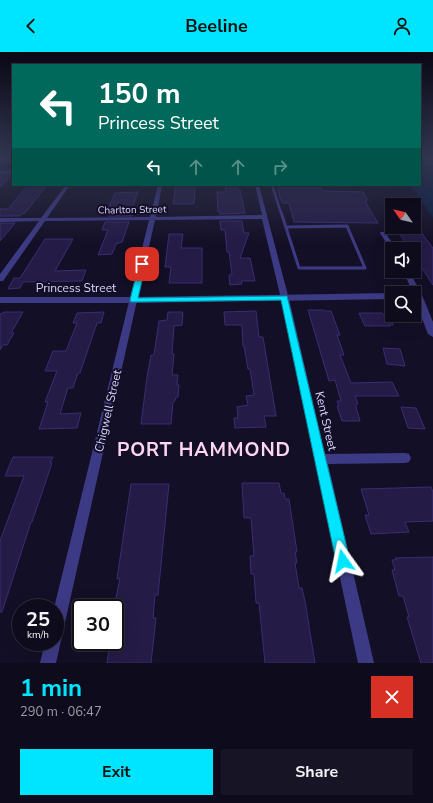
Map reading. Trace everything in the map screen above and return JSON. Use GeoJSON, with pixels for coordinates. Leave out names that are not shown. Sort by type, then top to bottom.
{"type":"FeatureCollection","features":[{"type":"Feature","properties":{"kind":"street"},"geometry":{"type":"LineString","coordinates":[[0,279],[67,187]]}},
{"type":"Feature","properties":{"kind":"street","name":"Chigwell Street"},"geometry":{"type":"LineString","coordinates":[[63,599],[160,187]]}},
{"type":"Feature","properties":{"kind":"street","name":"Kent Street"},"geometry":{"type":"LineString","coordinates":[[257,187],[321,459],[366,663]]}},
{"type":"Feature","properties":{"kind":"street","name":"Charlton Street"},"geometry":{"type":"LineString","coordinates":[[0,220],[264,217]]}},
{"type":"Feature","properties":{"kind":"street"},"geometry":{"type":"LineString","coordinates":[[383,233],[389,242]]}},
{"type":"Feature","properties":{"kind":"street","name":"Princess Street"},"geometry":{"type":"LineString","coordinates":[[0,300],[134,300],[385,296]]}},
{"type":"Feature","properties":{"kind":"street"},"geometry":{"type":"LineString","coordinates":[[421,306],[433,334]]}},
{"type":"Feature","properties":{"kind":"street"},"geometry":{"type":"LineString","coordinates":[[321,459],[405,458]]}},
{"type":"Feature","properties":{"kind":"street"},"geometry":{"type":"LineString","coordinates":[[48,663],[51,651]]}},
{"type":"Feature","properties":{"kind":"lane"},"geometry":{"type":"LineString","coordinates":[[273,187],[299,268],[365,268],[347,226],[286,227]]}},
{"type":"Feature","properties":{"kind":"water"},"geometry":{"type":"Polygon","coordinates":[[[411,187],[433,187],[433,218],[421,201],[421,198],[419,198],[411,187]]]}},
{"type":"Feature","properties":{"kind":"building"},"geometry":{"type":"Polygon","coordinates":[[[27,187],[46,187],[25,213],[20,216],[0,216],[0,209],[8,209],[27,187]]]}},
{"type":"Feature","properties":{"kind":"building"},"geometry":{"type":"Polygon","coordinates":[[[176,187],[195,187],[194,204],[173,204],[176,187]]]}},
{"type":"Feature","properties":{"kind":"building"},"geometry":{"type":"Polygon","coordinates":[[[225,187],[237,187],[238,190],[240,190],[245,213],[220,214],[220,212],[218,212],[217,192],[226,192],[225,187]]]}},
{"type":"Feature","properties":{"kind":"building"},"geometry":{"type":"Polygon","coordinates":[[[278,188],[321,188],[323,191],[363,192],[367,199],[366,203],[378,223],[294,222],[289,203],[283,203],[280,199],[278,188]]]}},
{"type":"Feature","properties":{"kind":"building"},"geometry":{"type":"Polygon","coordinates":[[[138,192],[132,208],[135,208],[132,216],[108,216],[109,213],[106,213],[115,193],[138,192]]]}},
{"type":"Feature","properties":{"kind":"building"},"geometry":{"type":"Polygon","coordinates":[[[220,221],[242,221],[244,233],[249,233],[240,258],[250,258],[255,281],[241,281],[242,284],[230,285],[229,275],[232,274],[229,252],[227,252],[225,230],[221,230],[220,221]]]}},
{"type":"Feature","properties":{"kind":"building"},"geometry":{"type":"Polygon","coordinates":[[[105,222],[129,222],[122,242],[116,244],[112,254],[98,255],[108,230],[102,230],[105,222]]]}},
{"type":"Feature","properties":{"kind":"building"},"geometry":{"type":"Polygon","coordinates":[[[0,223],[15,223],[0,241],[0,223]]]}},
{"type":"Feature","properties":{"kind":"building"},"geometry":{"type":"Polygon","coordinates":[[[421,232],[433,248],[433,285],[421,267],[421,242],[405,242],[400,234],[421,234],[421,232]]]}},
{"type":"Feature","properties":{"kind":"building"},"geometry":{"type":"Polygon","coordinates":[[[169,234],[183,234],[181,248],[202,248],[202,283],[169,283],[171,267],[165,267],[169,234]]]}},
{"type":"Feature","properties":{"kind":"building"},"geometry":{"type":"Polygon","coordinates":[[[45,239],[73,239],[55,271],[86,270],[82,281],[23,282],[20,288],[8,289],[14,278],[20,278],[45,239]]]}},
{"type":"Feature","properties":{"kind":"building"},"geometry":{"type":"Polygon","coordinates":[[[308,310],[331,311],[340,335],[337,335],[344,355],[340,355],[351,383],[392,382],[399,396],[355,396],[358,404],[356,404],[356,407],[360,421],[342,421],[337,406],[339,406],[337,401],[341,401],[335,380],[329,381],[308,310]]]}},
{"type":"Feature","properties":{"kind":"building"},"geometry":{"type":"Polygon","coordinates":[[[256,311],[259,337],[263,337],[276,416],[264,416],[266,427],[235,428],[234,418],[238,418],[237,407],[248,405],[246,396],[254,395],[250,369],[248,369],[243,346],[242,325],[225,325],[224,312],[256,311]]]}},
{"type":"Feature","properties":{"kind":"building"},"geometry":{"type":"Polygon","coordinates":[[[5,312],[23,312],[11,333],[14,333],[7,345],[3,345],[0,350],[0,314],[5,312]]]}},
{"type":"Feature","properties":{"kind":"building"},"geometry":{"type":"Polygon","coordinates":[[[104,312],[101,323],[97,323],[80,373],[78,373],[73,388],[68,388],[60,414],[81,413],[77,428],[39,429],[48,402],[45,402],[57,371],[45,371],[53,351],[66,351],[77,323],[73,323],[77,313],[104,312]]]}},
{"type":"Feature","properties":{"kind":"building"},"geometry":{"type":"Polygon","coordinates":[[[168,312],[183,313],[182,325],[174,326],[172,354],[174,354],[172,375],[178,375],[178,397],[176,397],[175,401],[173,402],[171,424],[141,424],[147,377],[151,355],[154,355],[159,321],[167,320],[168,312]]]}},
{"type":"Feature","properties":{"kind":"building"},"geometry":{"type":"Polygon","coordinates":[[[359,313],[382,313],[385,315],[385,322],[392,322],[393,325],[389,325],[390,326],[365,326],[359,313]]]}},
{"type":"Feature","properties":{"kind":"building"},"geometry":{"type":"Polygon","coordinates":[[[383,348],[400,349],[405,366],[387,364],[383,348]]]}},
{"type":"Feature","properties":{"kind":"building"},"geometry":{"type":"Polygon","coordinates":[[[401,407],[416,408],[425,429],[408,428],[401,407]]]}},
{"type":"Feature","properties":{"kind":"building"},"geometry":{"type":"Polygon","coordinates":[[[13,457],[53,457],[2,612],[0,612],[0,541],[24,476],[5,476],[13,457]]]}},
{"type":"Feature","properties":{"kind":"building"},"geometry":{"type":"Polygon","coordinates":[[[242,483],[279,483],[281,493],[284,493],[285,499],[289,499],[297,552],[295,552],[297,563],[295,563],[299,588],[302,588],[305,601],[315,663],[265,663],[259,603],[256,603],[254,574],[251,574],[250,556],[254,556],[251,518],[244,518],[242,483]]]}},
{"type":"Feature","properties":{"kind":"building"},"geometry":{"type":"Polygon","coordinates":[[[131,484],[169,484],[158,595],[155,595],[153,618],[156,618],[151,663],[107,663],[109,651],[124,651],[124,599],[116,599],[120,578],[117,579],[131,484]]]}},
{"type":"Feature","properties":{"kind":"building"},"geometry":{"type":"Polygon","coordinates":[[[431,487],[433,492],[433,521],[405,522],[409,532],[371,534],[365,515],[369,515],[361,489],[431,487]]]}},
{"type":"Feature","properties":{"kind":"building"},"geometry":{"type":"Polygon","coordinates":[[[433,557],[433,663],[421,663],[407,617],[409,617],[403,596],[399,596],[392,570],[395,570],[392,560],[396,560],[395,558],[433,557]]]}},
{"type":"Feature","properties":{"kind":"district","name":"PORT HAMMOND"},"geometry":{"type":"Point","coordinates":[204,449]}},
{"type":"Feature","properties":{"kind":"route"},"geometry":{"type":"LineString","coordinates":[[142,264],[134,300],[284,298],[343,561]]}}]}
